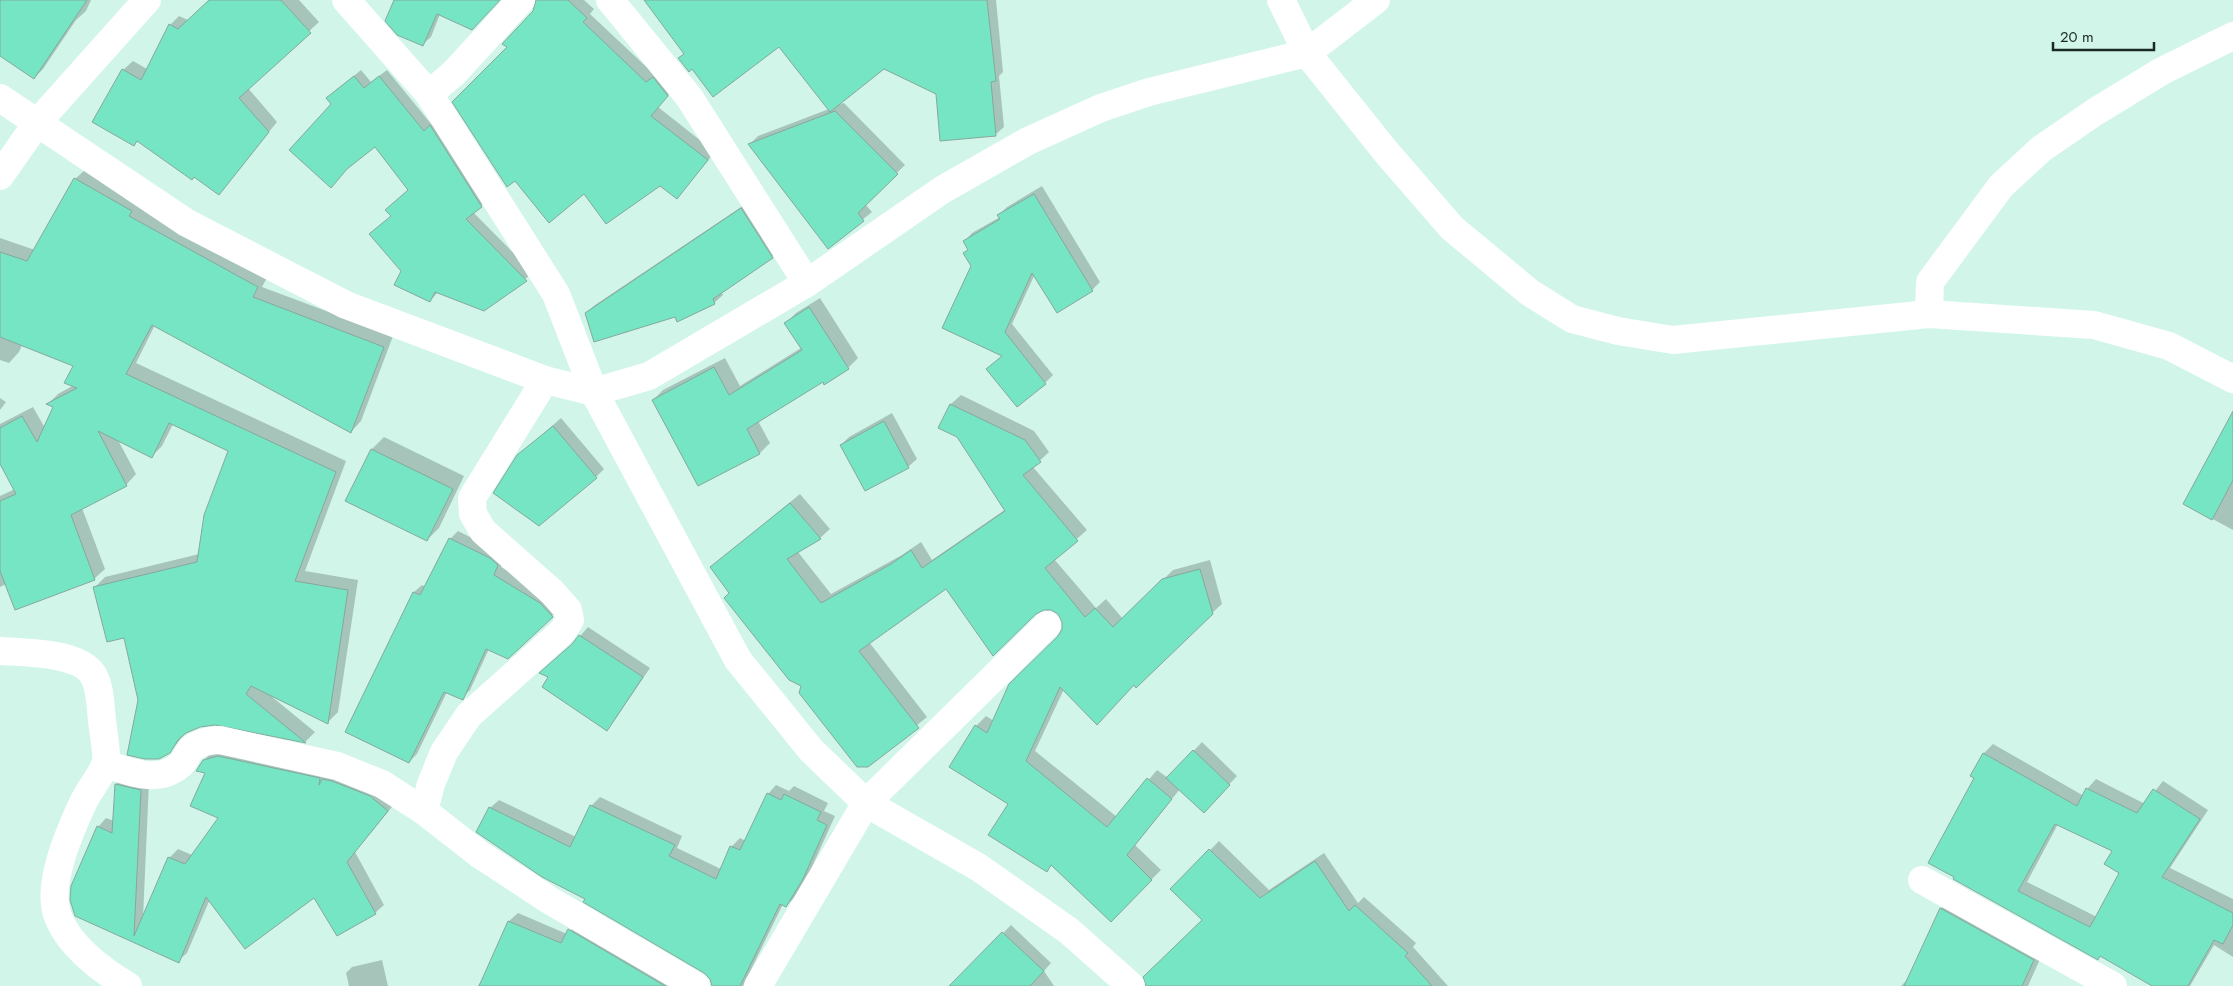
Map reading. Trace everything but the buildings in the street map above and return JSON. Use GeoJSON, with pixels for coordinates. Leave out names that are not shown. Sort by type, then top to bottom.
{"type":"FeatureCollection","features":[{"type":"Feature","properties":{"kind":"street"},"geometry":{"type":"LineString","coordinates":[[0,176],[37,123],[147,0]]}},
{"type":"Feature","properties":{"kind":"street"},"geometry":{"type":"LineString","coordinates":[[346,0],[429,94],[556,294],[594,392],[738,660],[811,750],[866,803],[978,867],[1069,931],[1132,986]]}},
{"type":"Feature","properties":{"kind":"street"},"geometry":{"type":"LineString","coordinates":[[429,94],[454,72],[521,0]]}},
{"type":"Feature","properties":{"kind":"street"},"geometry":{"type":"LineString","coordinates":[[610,0],[689,97],[807,283]]}},
{"type":"Feature","properties":{"kind":"street"},"geometry":{"type":"LineString","coordinates":[[1281,0],[1307,52],[1387,153],[1452,228],[1529,292],[1572,319],[1618,331],[1672,340],[1929,314],[2094,325],[2169,346],[2233,379]]}},
{"type":"Feature","properties":{"kind":"street"},"geometry":{"type":"LineString","coordinates":[[0,98],[187,223],[346,305],[545,380],[594,392],[649,376],[807,283],[942,190],[1028,141],[1101,108],[1150,92],[1307,52],[1376,0]]}},
{"type":"Feature","properties":{"kind":"street"},"geometry":{"type":"LineString","coordinates":[[1929,314],[1930,282],[2001,186],[2041,149],[2095,112],[2162,71],[2233,36]]}},
{"type":"Feature","properties":{"kind":"street"},"geometry":{"type":"LineString","coordinates":[[424,811],[430,784],[444,752],[469,715],[562,632],[570,620],[568,610],[552,592],[483,531],[473,514],[472,498],[545,380]]}},
{"type":"Feature","properties":{"kind":"street"},"geometry":{"type":"LineString","coordinates":[[758,986],[866,803],[1047,625]]}},
{"type":"Feature","properties":{"kind":"street"},"geometry":{"type":"LineString","coordinates":[[0,657],[55,656],[75,662],[91,672],[98,689],[106,764],[82,804],[62,855],[55,889],[57,914],[74,943],[87,956],[128,986]]}},
{"type":"Feature","properties":{"kind":"street"},"geometry":{"type":"LineString","coordinates":[[106,764],[146,776],[164,774],[180,765],[192,749],[206,740],[220,740],[304,758],[362,775],[382,784],[424,811],[479,854],[549,900],[696,986]]}},
{"type":"Feature","properties":{"kind":"street"},"geometry":{"type":"LineString","coordinates":[[1922,880],[2113,986]]}}]}
